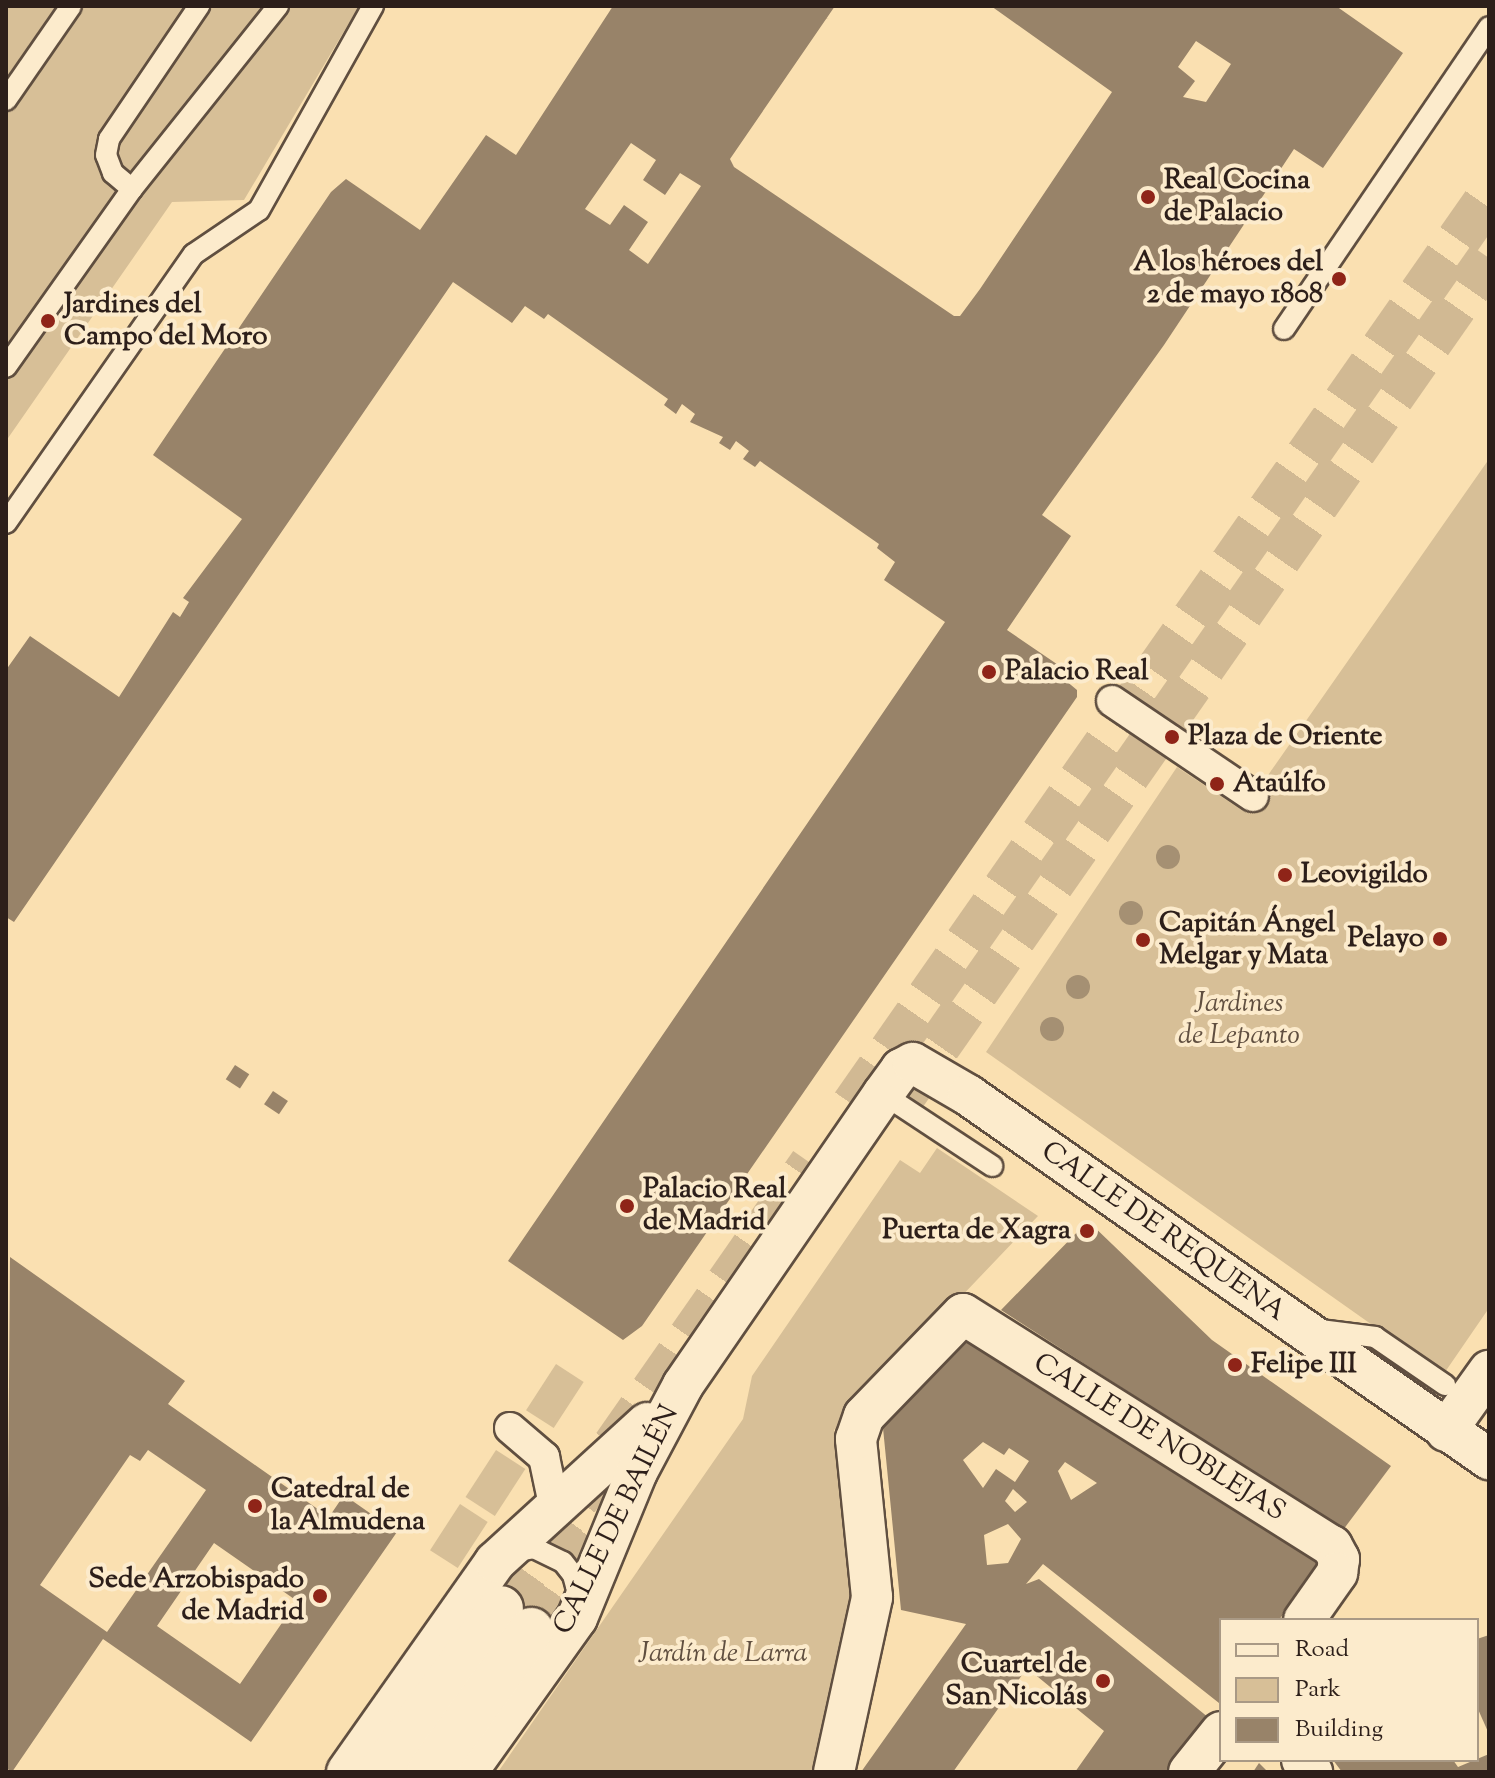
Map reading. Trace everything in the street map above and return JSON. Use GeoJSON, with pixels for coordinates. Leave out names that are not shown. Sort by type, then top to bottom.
{"type":"FeatureCollection","features":[{"type":"Feature","properties":{"kind":"main road","name":"CALLE DE BAILÉN"},"geometry":{"type":"LineString","coordinates":[[381,1772],[516,1619],[429,1772]]}},
{"type":"Feature","properties":{"kind":"street"},"geometry":{"type":"LineString","coordinates":[[1112,701],[1253,796]]}},
{"type":"Feature","properties":{"kind":"street","name":"CALLE DE REQUENA"},"geometry":{"type":"LineString","coordinates":[[883,1094],[901,1069],[919,1064],[1489,1459]]}},
{"type":"Feature","properties":{"kind":"street","name":"CALLE DE BAILÉN"},"geometry":{"type":"LineString","coordinates":[[467,1772],[577,1618],[637,1472],[683,1385],[883,1094]]}},
{"type":"Feature","properties":{"kind":"street","name":"CALLE DE NOBLEJAS"},"geometry":{"type":"LineString","coordinates":[[834,1772],[872,1597],[856,1439],[864,1416],[963,1314],[1332,1546],[1339,1559],[1337,1573],[1305,1618]]}},
{"type":"Feature","properties":{"kind":"street"},"geometry":{"type":"LineString","coordinates":[[1446,1431],[1489,1371]]}},
{"type":"Feature","properties":{"kind":"street","name":"CALLE DE BAILÉN"},"geometry":{"type":"LineString","coordinates":[[347,1772],[495,1562],[615,1457],[683,1385]]}},
{"type":"Feature","properties":{"kind":"street"},"geometry":{"type":"LineString","coordinates":[[510,1428],[544,1457],[555,1509]]}},
{"type":"Feature","properties":{"kind":"street"},"geometry":{"type":"LineString","coordinates":[[1189,1772],[1219,1734]]}},
{"type":"Feature","properties":{"kind":"lane"},"geometry":{"type":"LineString","coordinates":[[6,100],[71,6]]}},
{"type":"Feature","properties":{"kind":"lane"},"geometry":{"type":"LineString","coordinates":[[132,189],[113,173],[106,155],[109,139],[199,6]]}},
{"type":"Feature","properties":{"kind":"lane"},"geometry":{"type":"LineString","coordinates":[[6,367],[132,189],[278,6]]}},
{"type":"Feature","properties":{"kind":"lane"},"geometry":{"type":"LineString","coordinates":[[6,523],[194,254],[259,210],[373,6]]}},
{"type":"Feature","properties":{"kind":"lane"},"geometry":{"type":"LineString","coordinates":[[1284,329],[1489,27]]}},
{"type":"Feature","properties":{"kind":"lane"},"geometry":{"type":"LineString","coordinates":[[883,1094],[992,1166]]}},
{"type":"Feature","properties":{"kind":"lane"},"geometry":{"type":"LineString","coordinates":[[1302,1329],[1336,1328],[1375,1337],[1445,1385]]}},
{"type":"Feature","properties":{"kind":"lane"},"geometry":{"type":"LineString","coordinates":[[495,1562],[518,1550],[550,1553],[573,1575],[577,1618]]}},
{"type":"Feature","properties":{"kind":"green space","name":"Jardines del Campo del Moro"},"geometry":{"type":"Polygon","coordinates":[[[6,6],[359,6],[244,200],[172,202],[6,441],[6,6]]]}},
{"type":"Feature","properties":{"kind":"green space","name":"Jardines de Lepanto"},"geometry":{"type":"Polygon","coordinates":[[[1489,459],[1489,1308],[1443,1375],[986,1052],[1177,767],[1243,811],[1489,459]]]}},
{"type":"Feature","properties":{"kind":"green space","name":"Jardín de Larra"},"geometry":{"type":"Polygon","coordinates":[[[937,1148],[1038,1216],[834,1430],[854,1603],[815,1772],[498,1772],[743,1419],[752,1376],[900,1160],[920,1173],[937,1148]]]}},
{"type":"Feature","properties":{"kind":"green space"},"geometry":{"type":"Polygon","coordinates":[[[556,1364],[584,1382],[554,1428],[526,1410],[556,1364]]]}},
{"type":"Feature","properties":{"kind":"green space"},"geometry":{"type":"Polygon","coordinates":[[[496,1450],[525,1469],[495,1516],[466,1497],[496,1450]]]}},
{"type":"Feature","properties":{"kind":"green space"},"geometry":{"type":"Polygon","coordinates":[[[460,1504],[488,1522],[458,1568],[430,1550],[460,1504]]]}},
{"type":"Feature","properties":{"kind":"building","name":"Palacio Real"},"geometry":{"type":"Polygon","coordinates":[[[613,6],[835,6],[730,159],[734,167],[954,316],[960,316],[1112,92],[991,6],[1336,6],[1403,53],[1323,168],[1294,149],[1164,345],[1042,515],[1071,536],[1007,630],[1070,673],[1065,680],[1077,690],[1077,697],[642,1326],[623,1340],[508,1261],[945,622],[884,580],[895,562],[877,548],[879,544],[760,461],[755,467],[743,459],[749,451],[736,441],[730,450],[719,443],[723,437],[690,422],[695,414],[682,404],[676,414],[664,405],[668,399],[548,314],[544,319],[525,306],[512,323],[453,282],[14,922],[6,917],[6,670],[30,636],[119,697],[173,612],[180,617],[189,602],[183,598],[242,519],[153,455],[331,192],[346,179],[420,230],[486,135],[516,155],[613,6]],[[1196,41],[1178,67],[1195,81],[1183,97],[1206,102],[1231,64],[1196,41]],[[631,143],[585,209],[610,225],[624,205],[648,222],[629,250],[648,264],[701,186],[680,173],[665,195],[643,180],[656,160],[631,143]]]}},
{"type":"Feature","properties":{"kind":"building"},"geometry":{"type":"Polygon","coordinates":[[[235,1065],[249,1074],[240,1089],[226,1079],[235,1065]]]}},
{"type":"Feature","properties":{"kind":"building"},"geometry":{"type":"Polygon","coordinates":[[[273,1091],[288,1101],[279,1114],[264,1104],[273,1091]]]}},
{"type":"Feature","properties":{"kind":"building"},"geometry":{"type":"Polygon","coordinates":[[[1088,1221],[1212,1340],[1391,1466],[1343,1530],[1001,1310],[1088,1221]]]}},
{"type":"Feature","properties":{"kind":"building","name":"Catedral de la Almudena"},"geometry":{"type":"Polygon","coordinates":[[[10,1257],[185,1381],[168,1404],[329,1517],[344,1495],[397,1532],[251,1742],[103,1639],[12,1772],[6,1768],[10,1257]],[[148,1450],[140,1461],[130,1455],[40,1585],[107,1632],[206,1490],[148,1450]],[[214,1543],[157,1626],[240,1684],[297,1601],[214,1543]]]}},
{"type":"Feature","properties":{"kind":"building"},"geometry":{"type":"Polygon","coordinates":[[[970,1339],[1320,1563],[1280,1618],[1219,1618],[1219,1703],[1043,1564],[1026,1584],[1039,1579],[1209,1718],[1169,1772],[1075,1772],[1104,1731],[1027,1668],[953,1772],[861,1772],[966,1624],[901,1610],[883,1428],[970,1339]],[[983,1442],[963,1460],[983,1488],[996,1469],[1015,1482],[1029,1461],[1009,1448],[1004,1455],[983,1442]],[[1065,1462],[1058,1471],[1071,1500],[1097,1483],[1065,1462]],[[1013,1489],[1005,1501],[1015,1512],[1027,1502],[1013,1489]],[[1008,1524],[984,1535],[987,1565],[1008,1563],[1021,1539],[1008,1524]]]}},
{"type":"Feature","properties":{"kind":"building"},"geometry":{"type":"Polygon","coordinates":[[[1489,1635],[1489,1734],[1479,1712],[1479,1638],[1489,1635]]]}},
{"type":"Feature","properties":{"kind":"building"},"geometry":{"type":"Polygon","coordinates":[[[1489,1754],[1489,1772],[1342,1772],[1334,1762],[1454,1762],[1458,1767],[1479,1762],[1479,1758],[1489,1754]]]}},
{"type":"Feature","properties":{"kind":"building"},"geometry":{"type":"Polygon","coordinates":[[[1259,1763],[1268,1772],[1253,1772],[1259,1763]]]}},
{"type":"Feature","properties":{"kind":"tunnel"},"geometry":{"type":"LineString","coordinates":[[853,1105],[1489,196]]}},
{"type":"Feature","properties":{"kind":"tunnel"},"geometry":{"type":"LineString","coordinates":[[901,1100],[1489,258]]}},
{"type":"Feature","properties":{"kind":"tunnel"},"geometry":{"type":"LineString","coordinates":[[501,1608],[811,1164]]}},
{"type":"Feature","properties":{"kind":"tunnel"},"geometry":{"type":"LineString","coordinates":[[531,1630],[598,1533]]}},
{"type":"Feature","properties":{"kind":"place","name":"Real Cocina de Palacio"},"geometry":{"type":"Point","coordinates":[1148,197]}},
{"type":"Feature","properties":{"kind":"place","name":"A los héroes del 2 de mayo 1808"},"geometry":{"type":"Point","coordinates":[1339,279]}},
{"type":"Feature","properties":{"kind":"place","name":"Jardines del Campo del Moro"},"geometry":{"type":"Point","coordinates":[48,321]}},
{"type":"Feature","properties":{"kind":"place","name":"Palacio Real"},"geometry":{"type":"Point","coordinates":[989,672]}},
{"type":"Feature","properties":{"kind":"place","name":"Plaza de Oriente"},"geometry":{"type":"Point","coordinates":[1172,737]}},
{"type":"Feature","properties":{"kind":"place","name":"Ataúlfo"},"geometry":{"type":"Point","coordinates":[1217,784]}},
{"type":"Feature","properties":{"kind":"place","name":"Leovigildo"},"geometry":{"type":"Point","coordinates":[1285,875]}},
{"type":"Feature","properties":{"kind":"place","name":"Pelayo"},"geometry":{"type":"Point","coordinates":[1440,939]}},
{"type":"Feature","properties":{"kind":"place","name":"Capitán Ángel Melgar y Mata"},"geometry":{"type":"Point","coordinates":[1143,940]}},
{"type":"Feature","properties":{"kind":"place","name":"Palacio Real de Madrid"},"geometry":{"type":"Point","coordinates":[627,1206]}},
{"type":"Feature","properties":{"kind":"place","name":"Puerta de Xagra"},"geometry":{"type":"Point","coordinates":[1087,1231]}},
{"type":"Feature","properties":{"kind":"place","name":"Felipe III"},"geometry":{"type":"Point","coordinates":[1235,1365]}},
{"type":"Feature","properties":{"kind":"place","name":"Catedral de la Almudena"},"geometry":{"type":"Point","coordinates":[255,1506]}},
{"type":"Feature","properties":{"kind":"place","name":"Sede Arzobispado de Madrid"},"geometry":{"type":"Point","coordinates":[320,1596]}},
{"type":"Feature","properties":{"kind":"place","name":"Cuartel de San Nicolás"},"geometry":{"type":"Point","coordinates":[1103,1681]}}]}
